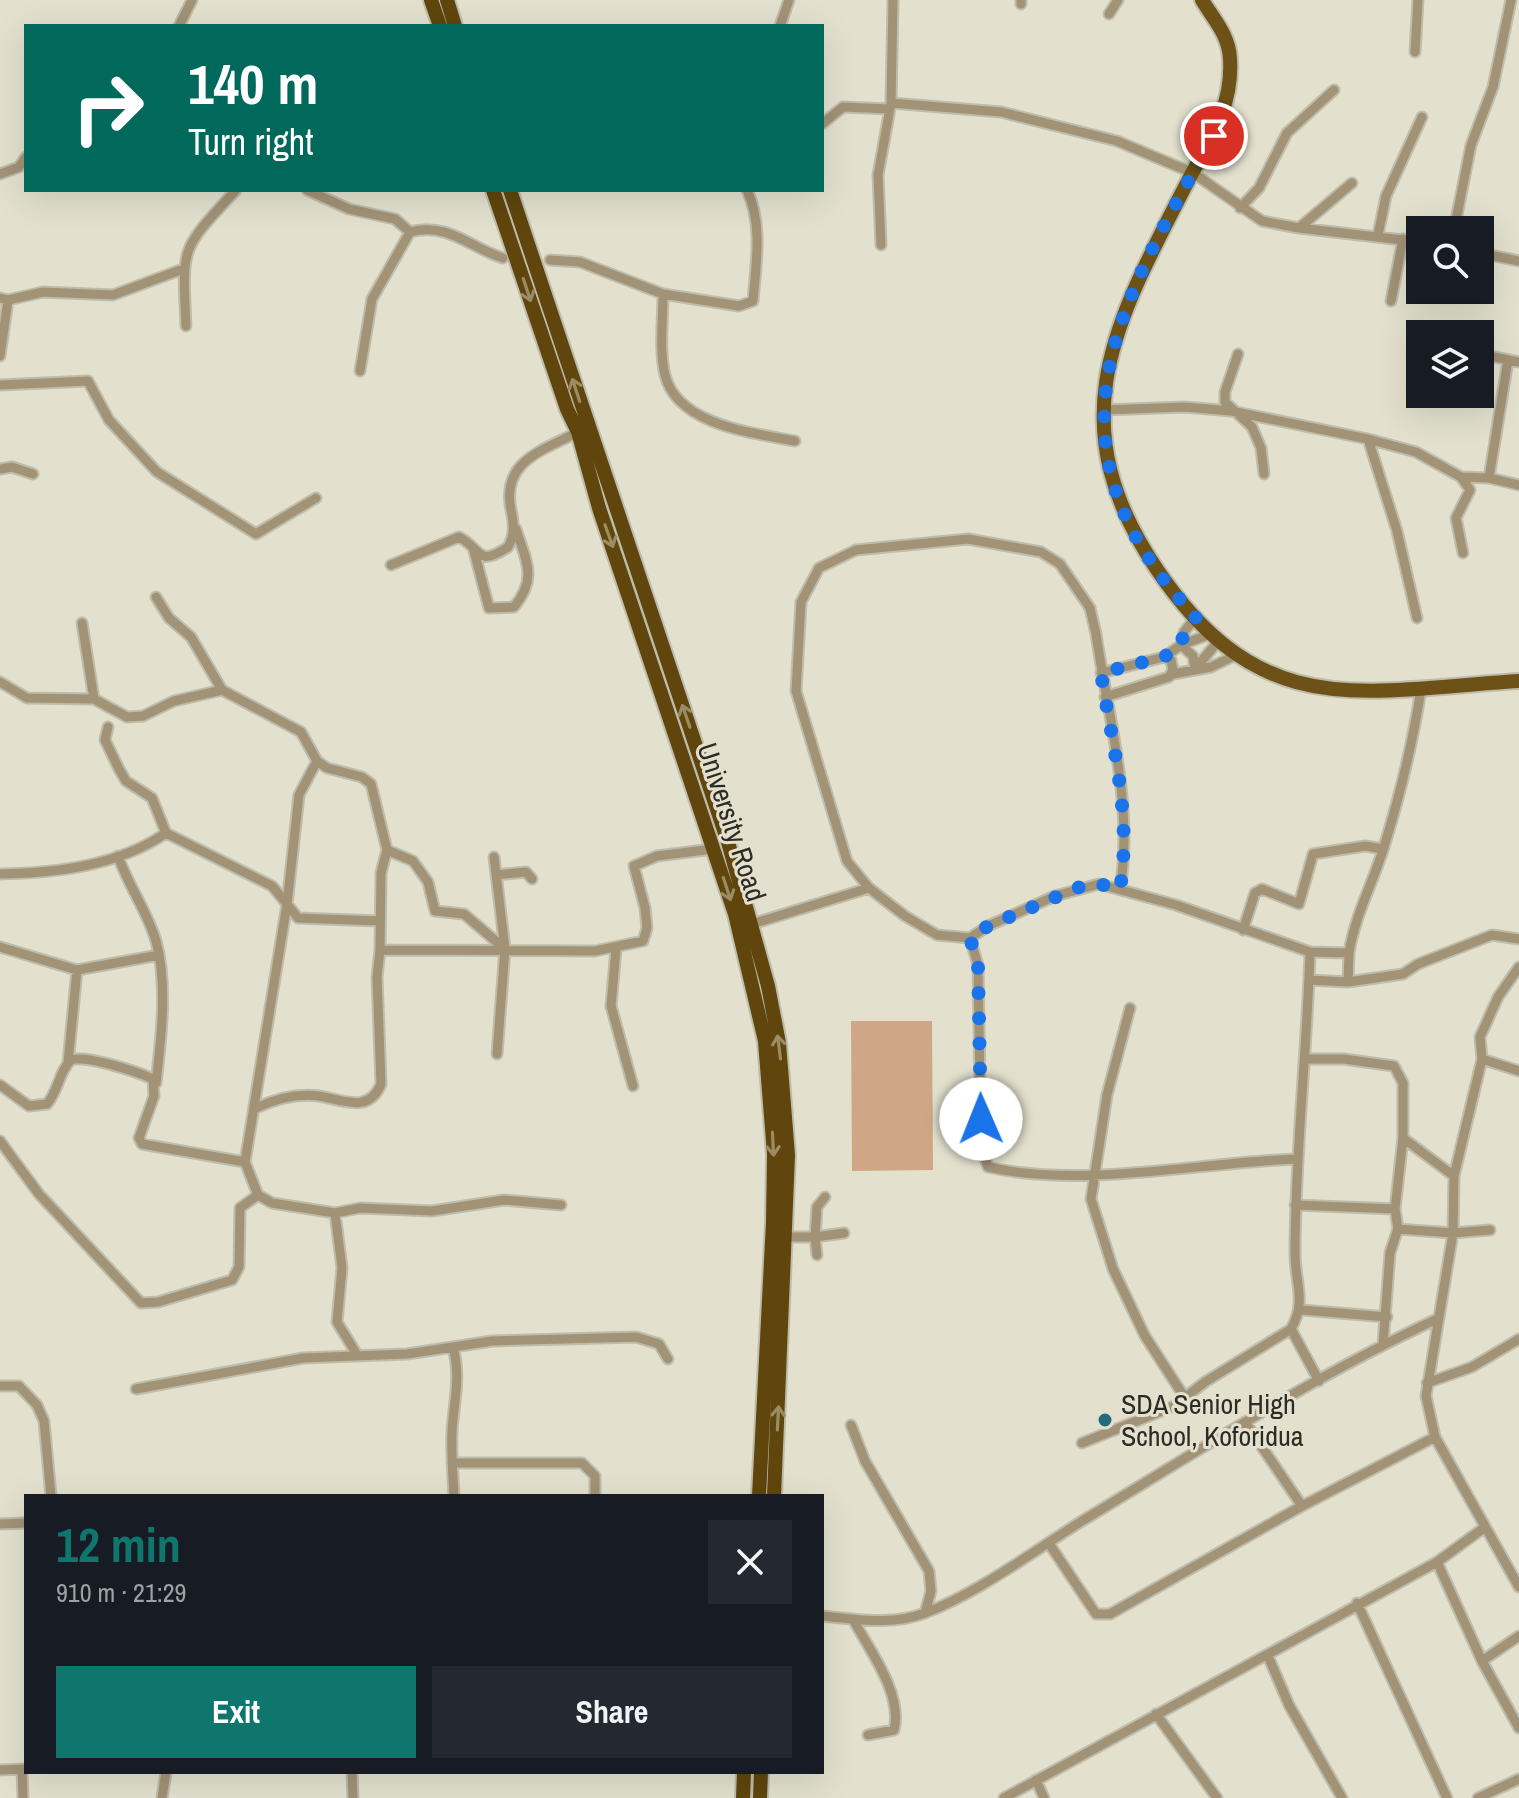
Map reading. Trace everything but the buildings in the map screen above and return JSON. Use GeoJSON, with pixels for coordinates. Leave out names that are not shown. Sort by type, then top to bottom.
{"type":"FeatureCollection","features":[{"type":"Feature","properties":{"kind":"highway"},"geometry":{"type":"LineString","coordinates":[[431,0],[439,24]]}},
{"type":"Feature","properties":{"kind":"highway"},"geometry":{"type":"LineString","coordinates":[[447,0],[454,24]]}},
{"type":"Feature","properties":{"kind":"highway","name":"University Road"},"geometry":{"type":"LineString","coordinates":[[494,192],[567,409],[578,432],[599,508],[752,924],[779,1043],[788,1155],[774,1494]]}},
{"type":"Feature","properties":{"kind":"highway","name":"University Road"},"geometry":{"type":"LineString","coordinates":[[511,192],[703,790],[713,849],[754,986],[765,1041],[773,1222],[759,1494]]}},
{"type":"Feature","properties":{"kind":"highway"},"geometry":{"type":"LineString","coordinates":[[743,1798],[744,1774]]}},
{"type":"Feature","properties":{"kind":"highway"},"geometry":{"type":"LineString","coordinates":[[760,1798],[761,1774]]}},
{"type":"Feature","properties":{"kind":"main road"},"geometry":{"type":"LineString","coordinates":[[1202,0],[1225,33],[1230,57],[1230,84],[1218,126],[1118,323],[1106,371],[1103,410],[1112,477],[1125,516],[1172,591],[1236,655],[1310,688],[1353,693],[1519,681]]}},
{"type":"Feature","properties":{"kind":"street"},"geometry":{"type":"LineString","coordinates":[[180,24],[192,0]]}},
{"type":"Feature","properties":{"kind":"street"},"geometry":{"type":"LineString","coordinates":[[781,24],[789,0]]}},
{"type":"Feature","properties":{"kind":"street"},"geometry":{"type":"LineString","coordinates":[[881,245],[878,175],[891,106],[893,0]]}},
{"type":"Feature","properties":{"kind":"street"},"geometry":{"type":"LineString","coordinates":[[1109,14],[1118,0]]}},
{"type":"Feature","properties":{"kind":"street"},"geometry":{"type":"LineString","coordinates":[[1415,52],[1418,0]]}},
{"type":"Feature","properties":{"kind":"street"},"geometry":{"type":"LineString","coordinates":[[1457,216],[1471,145],[1493,87],[1511,0]]}},
{"type":"Feature","properties":{"kind":"street"},"geometry":{"type":"LineString","coordinates":[[1240,208],[1259,188],[1287,133],[1334,90]]}},
{"type":"Feature","properties":{"kind":"street"},"geometry":{"type":"LineString","coordinates":[[824,122],[843,107],[891,106],[1001,112],[1117,141],[1193,173],[1262,221],[1406,240]]}},
{"type":"Feature","properties":{"kind":"street"},"geometry":{"type":"LineString","coordinates":[[1378,235],[1386,196],[1422,117]]}},
{"type":"Feature","properties":{"kind":"street"},"geometry":{"type":"LineString","coordinates":[[0,174],[19,167],[24,160]]}},
{"type":"Feature","properties":{"kind":"street"},"geometry":{"type":"LineString","coordinates":[[1299,228],[1352,183]]}},
{"type":"Feature","properties":{"kind":"street"},"geometry":{"type":"LineString","coordinates":[[186,326],[183,269],[187,245],[234,192]]}},
{"type":"Feature","properties":{"kind":"street"},"geometry":{"type":"LineString","coordinates":[[311,192],[349,209],[395,219],[410,232]]}},
{"type":"Feature","properties":{"kind":"street"},"geometry":{"type":"LineString","coordinates":[[550,260],[580,262],[663,294],[739,306],[753,301],[756,208],[748,192]]}},
{"type":"Feature","properties":{"kind":"street"},"geometry":{"type":"LineString","coordinates":[[360,371],[372,299],[410,232],[422,229],[463,237],[481,252],[503,258]]}},
{"type":"Feature","properties":{"kind":"street"},"geometry":{"type":"LineString","coordinates":[[1391,301],[1403,239]]}},
{"type":"Feature","properties":{"kind":"street"},"geometry":{"type":"LineString","coordinates":[[1494,256],[1519,261]]}},
{"type":"Feature","properties":{"kind":"street"},"geometry":{"type":"LineString","coordinates":[[0,356],[4,299],[43,292],[113,295],[183,269]]}},
{"type":"Feature","properties":{"kind":"street"},"geometry":{"type":"LineString","coordinates":[[663,294],[664,373],[671,393],[707,420],[730,429],[795,441]]}},
{"type":"Feature","properties":{"kind":"street"},"geometry":{"type":"LineString","coordinates":[[1238,354],[1225,392],[1231,411],[1252,427],[1261,448],[1264,474]]}},
{"type":"Feature","properties":{"kind":"street"},"geometry":{"type":"LineString","coordinates":[[1494,357],[1519,362]]}},
{"type":"Feature","properties":{"kind":"street"},"geometry":{"type":"LineString","coordinates":[[1489,478],[1508,360]]}},
{"type":"Feature","properties":{"kind":"street"},"geometry":{"type":"LineString","coordinates":[[0,385],[88,381],[109,420],[157,472],[256,534],[316,498]]}},
{"type":"Feature","properties":{"kind":"street"},"geometry":{"type":"LineString","coordinates":[[1103,410],[1185,407],[1231,411],[1416,452],[1461,477],[1470,490],[1456,518],[1463,553]]}},
{"type":"Feature","properties":{"kind":"street"},"geometry":{"type":"LineString","coordinates":[[474,551],[489,608],[514,607],[527,592],[529,574],[507,489],[526,459],[578,432]]}},
{"type":"Feature","properties":{"kind":"street"},"geometry":{"type":"LineString","coordinates":[[1368,439],[1397,531],[1417,618]]}},
{"type":"Feature","properties":{"kind":"street"},"geometry":{"type":"LineString","coordinates":[[0,469],[12,467],[33,474]]}},
{"type":"Feature","properties":{"kind":"street"},"geometry":{"type":"LineString","coordinates":[[1461,477],[1489,478],[1519,485]]}},
{"type":"Feature","properties":{"kind":"street"},"geometry":{"type":"LineString","coordinates":[[391,565],[459,537],[487,558],[508,547],[514,522]]}},
{"type":"Feature","properties":{"kind":"street"},"geometry":{"type":"LineString","coordinates":[[1120,889],[1124,830],[1122,789],[1090,608],[1060,564],[1041,552],[968,539],[856,550],[819,568],[801,602],[796,691],[847,861],[869,888],[905,916],[937,935],[970,938],[988,926],[1082,886],[1099,884],[1310,952],[1349,953]]}},
{"type":"Feature","properties":{"kind":"street"},"geometry":{"type":"LineString","coordinates":[[156,597],[169,618],[191,637],[222,690],[301,732],[317,761],[340,774],[362,777],[371,784],[387,850],[382,860],[379,921],[377,977],[381,1084],[377,1094],[367,1101],[354,1104],[319,1096],[276,1098],[256,1108]]}},
{"type":"Feature","properties":{"kind":"street"},"geometry":{"type":"LineString","coordinates":[[1181,645],[1184,632],[1196,617]]}},
{"type":"Feature","properties":{"kind":"street"},"geometry":{"type":"LineString","coordinates":[[82,623],[94,699]]}},
{"type":"Feature","properties":{"kind":"street"},"geometry":{"type":"LineString","coordinates":[[1101,673],[1164,657],[1181,645],[1216,636]]}},
{"type":"Feature","properties":{"kind":"street"},"geometry":{"type":"LineString","coordinates":[[1195,669],[1216,636]]}},
{"type":"Feature","properties":{"kind":"street"},"geometry":{"type":"LineString","coordinates":[[1181,645],[1193,656],[1195,669]]}},
{"type":"Feature","properties":{"kind":"street"},"geometry":{"type":"LineString","coordinates":[[1105,697],[1173,674],[1211,667],[1236,655]]}},
{"type":"Feature","properties":{"kind":"street"},"geometry":{"type":"LineString","coordinates":[[1164,657],[1171,660],[1173,674]]}},
{"type":"Feature","properties":{"kind":"street"},"geometry":{"type":"LineString","coordinates":[[0,682],[27,698],[94,699],[115,713],[143,716],[174,701],[222,690]]}},
{"type":"Feature","properties":{"kind":"street"},"geometry":{"type":"LineString","coordinates":[[1348,982],[1354,921],[1383,849],[1413,743],[1421,689]]}},
{"type":"Feature","properties":{"kind":"street"},"geometry":{"type":"LineString","coordinates":[[108,727],[105,740],[119,769],[126,781],[152,798],[166,833],[272,886],[298,918],[379,921]]}},
{"type":"Feature","properties":{"kind":"street"},"geometry":{"type":"LineString","coordinates":[[317,761],[299,795],[287,904],[245,1162],[258,1195],[272,1203],[335,1213],[360,1208],[432,1211],[504,1200],[561,1205]]}},
{"type":"Feature","properties":{"kind":"street"},"geometry":{"type":"LineString","coordinates":[[0,874],[62,870],[118,856],[166,833]]}},
{"type":"Feature","properties":{"kind":"street"},"geometry":{"type":"LineString","coordinates":[[1243,930],[1255,893],[1262,889],[1299,904],[1313,854],[1365,846],[1383,849]]}},
{"type":"Feature","properties":{"kind":"street"},"geometry":{"type":"LineString","coordinates":[[380,950],[479,953],[505,949],[616,949],[643,941],[647,928],[634,866],[657,856],[713,849]]}},
{"type":"Feature","properties":{"kind":"street"},"geometry":{"type":"LineString","coordinates":[[387,850],[413,861],[428,882],[435,911],[464,914],[505,949]]}},
{"type":"Feature","properties":{"kind":"street"},"geometry":{"type":"LineString","coordinates":[[118,856],[155,938],[159,955],[161,1017],[155,1085],[139,1138],[142,1144],[245,1162]]}},
{"type":"Feature","properties":{"kind":"street"},"geometry":{"type":"LineString","coordinates":[[494,857],[505,949],[497,1054]]}},
{"type":"Feature","properties":{"kind":"street"},"geometry":{"type":"LineString","coordinates":[[496,875],[526,872],[532,879]]}},
{"type":"Feature","properties":{"kind":"street"},"geometry":{"type":"LineString","coordinates":[[752,924],[869,888]]}},
{"type":"Feature","properties":{"kind":"street"},"geometry":{"type":"LineString","coordinates":[[1309,980],[1348,982],[1403,974],[1418,964],[1492,935],[1519,939]]}},
{"type":"Feature","properties":{"kind":"street"},"geometry":{"type":"LineString","coordinates":[[970,938],[978,965],[981,1147],[988,1167],[1040,1176],[1096,1175],[1231,1161],[1298,1159]]}},
{"type":"Feature","properties":{"kind":"street"},"geometry":{"type":"LineString","coordinates":[[0,947],[77,970],[159,955]]}},
{"type":"Feature","properties":{"kind":"street"},"geometry":{"type":"LineString","coordinates":[[616,949],[611,1006],[633,1086]]}},
{"type":"Feature","properties":{"kind":"street"},"geometry":{"type":"LineString","coordinates":[[1082,1443],[1185,1398],[1205,1382],[1291,1329],[1302,1310],[1295,1267],[1295,1205],[1310,952]]}},
{"type":"Feature","properties":{"kind":"street"},"geometry":{"type":"LineString","coordinates":[[1519,967],[1487,1017],[1480,1037],[1482,1059],[1454,1176],[1453,1233],[1427,1383],[1427,1407],[1435,1437],[1519,1587]]}},
{"type":"Feature","properties":{"kind":"street"},"geometry":{"type":"LineString","coordinates":[[0,1085],[29,1106],[47,1104],[55,1095],[68,1063],[77,970]]}},
{"type":"Feature","properties":{"kind":"street"},"geometry":{"type":"LineString","coordinates":[[1130,1008],[1107,1095],[1091,1199],[1113,1269],[1145,1336],[1185,1398]]}},
{"type":"Feature","properties":{"kind":"street"},"geometry":{"type":"LineString","coordinates":[[68,1063],[79,1056],[90,1057],[143,1074],[153,1079],[155,1085]]}},
{"type":"Feature","properties":{"kind":"street"},"geometry":{"type":"LineString","coordinates":[[1305,1059],[1344,1059],[1394,1066],[1403,1083],[1403,1138],[1395,1209],[1398,1229],[1390,1253],[1383,1344]]}},
{"type":"Feature","properties":{"kind":"street"},"geometry":{"type":"LineString","coordinates":[[1482,1059],[1519,1071]]}},
{"type":"Feature","properties":{"kind":"street"},"geometry":{"type":"LineString","coordinates":[[1403,1138],[1454,1176]]}},
{"type":"Feature","properties":{"kind":"street"},"geometry":{"type":"LineString","coordinates":[[0,1141],[39,1194],[98,1261],[135,1299],[147,1304],[232,1280],[239,1267],[240,1208],[258,1195]]}},
{"type":"Feature","properties":{"kind":"street"},"geometry":{"type":"LineString","coordinates":[[817,1255],[817,1207],[825,1197]]}},
{"type":"Feature","properties":{"kind":"street"},"geometry":{"type":"LineString","coordinates":[[1295,1205],[1395,1209]]}},
{"type":"Feature","properties":{"kind":"street"},"geometry":{"type":"LineString","coordinates":[[335,1213],[342,1268],[337,1322],[356,1353]]}},
{"type":"Feature","properties":{"kind":"street"},"geometry":{"type":"LineString","coordinates":[[1398,1229],[1453,1233],[1490,1230]]}},
{"type":"Feature","properties":{"kind":"street"},"geometry":{"type":"LineString","coordinates":[[787,1237],[844,1233]]}},
{"type":"Feature","properties":{"kind":"street"},"geometry":{"type":"LineString","coordinates":[[1302,1310],[1387,1317]]}},
{"type":"Feature","properties":{"kind":"street"},"geometry":{"type":"LineString","coordinates":[[824,1616],[854,1621],[894,1620],[925,1613],[1050,1545],[1245,1422],[1383,1344],[1437,1319]]}},
{"type":"Feature","properties":{"kind":"street"},"geometry":{"type":"LineString","coordinates":[[1291,1329],[1319,1381]]}},
{"type":"Feature","properties":{"kind":"street"},"geometry":{"type":"LineString","coordinates":[[136,1389],[272,1363],[356,1353],[407,1354],[492,1341],[636,1337],[659,1344],[668,1359]]}},
{"type":"Feature","properties":{"kind":"street"},"geometry":{"type":"LineString","coordinates":[[1427,1383],[1472,1367],[1519,1339]]}},
{"type":"Feature","properties":{"kind":"street"},"geometry":{"type":"LineString","coordinates":[[453,1347],[458,1397],[452,1428],[454,1494]]}},
{"type":"Feature","properties":{"kind":"street"},"geometry":{"type":"LineString","coordinates":[[0,1386],[19,1386],[37,1405],[44,1421],[51,1494]]}},
{"type":"Feature","properties":{"kind":"street"},"geometry":{"type":"LineString","coordinates":[[1245,1422],[1302,1506]]}},
{"type":"Feature","properties":{"kind":"street"},"geometry":{"type":"LineString","coordinates":[[851,1425],[865,1461],[929,1571],[931,1591],[925,1613]]}},
{"type":"Feature","properties":{"kind":"street"},"geometry":{"type":"LineString","coordinates":[[1050,1545],[1096,1614],[1104,1615],[1435,1437]]}},
{"type":"Feature","properties":{"kind":"street"},"geometry":{"type":"LineString","coordinates":[[452,1463],[582,1463],[595,1476],[595,1494]]}},
{"type":"Feature","properties":{"kind":"street"},"geometry":{"type":"LineString","coordinates":[[0,1524],[24,1523]]}},
{"type":"Feature","properties":{"kind":"street"},"geometry":{"type":"LineString","coordinates":[[1004,1798],[1437,1562],[1485,1527]]}},
{"type":"Feature","properties":{"kind":"street"},"geometry":{"type":"LineString","coordinates":[[1437,1562],[1482,1661],[1519,1728]]}},
{"type":"Feature","properties":{"kind":"street"},"geometry":{"type":"LineString","coordinates":[[1357,1603],[1447,1798]]}},
{"type":"Feature","properties":{"kind":"street"},"geometry":{"type":"LineString","coordinates":[[854,1621],[890,1690],[897,1718],[894,1730],[868,1735]]}},
{"type":"Feature","properties":{"kind":"street"},"geometry":{"type":"LineString","coordinates":[[1482,1661],[1519,1636]]}},
{"type":"Feature","properties":{"kind":"street"},"geometry":{"type":"LineString","coordinates":[[1268,1656],[1289,1705],[1342,1798]]}},
{"type":"Feature","properties":{"kind":"street"},"geometry":{"type":"LineString","coordinates":[[1156,1714],[1217,1798]]}},
{"type":"Feature","properties":{"kind":"street"},"geometry":{"type":"LineString","coordinates":[[0,1770],[24,1770],[23,1798]]}},
{"type":"Feature","properties":{"kind":"street"},"geometry":{"type":"LineString","coordinates":[[162,1798],[166,1774]]}},
{"type":"Feature","properties":{"kind":"street"},"geometry":{"type":"LineString","coordinates":[[352,1774],[353,1798]]}},
{"type":"Feature","properties":{"kind":"street"},"geometry":{"type":"LineString","coordinates":[[1478,1798],[1519,1779]]}},
{"type":"Feature","properties":{"kind":"street"},"geometry":{"type":"LineString","coordinates":[[1036,1780],[1044,1798]]}},
{"type":"Feature","properties":{"kind":"shaded area"},"geometry":{"type":"Polygon","coordinates":[[[851,1021],[932,1021],[933,1170],[852,1171],[851,1021]]]}},
{"type":"Feature","properties":{"kind":"place","name":"SDA Senior High School, Koforidua"},"geometry":{"type":"Point","coordinates":[1105,1420]}},
{"type":"Feature","properties":{"kind":"route"},"geometry":{"type":"LineString","coordinates":[[981,1119],[978,965],[970,938],[988,926],[1082,886],[1099,884],[1120,889],[1124,830],[1122,789],[1101,673],[1164,657],[1181,645],[1184,632],[1196,617],[1172,591],[1125,516],[1112,477],[1103,410],[1106,371],[1118,323],[1214,136]]}}]}
